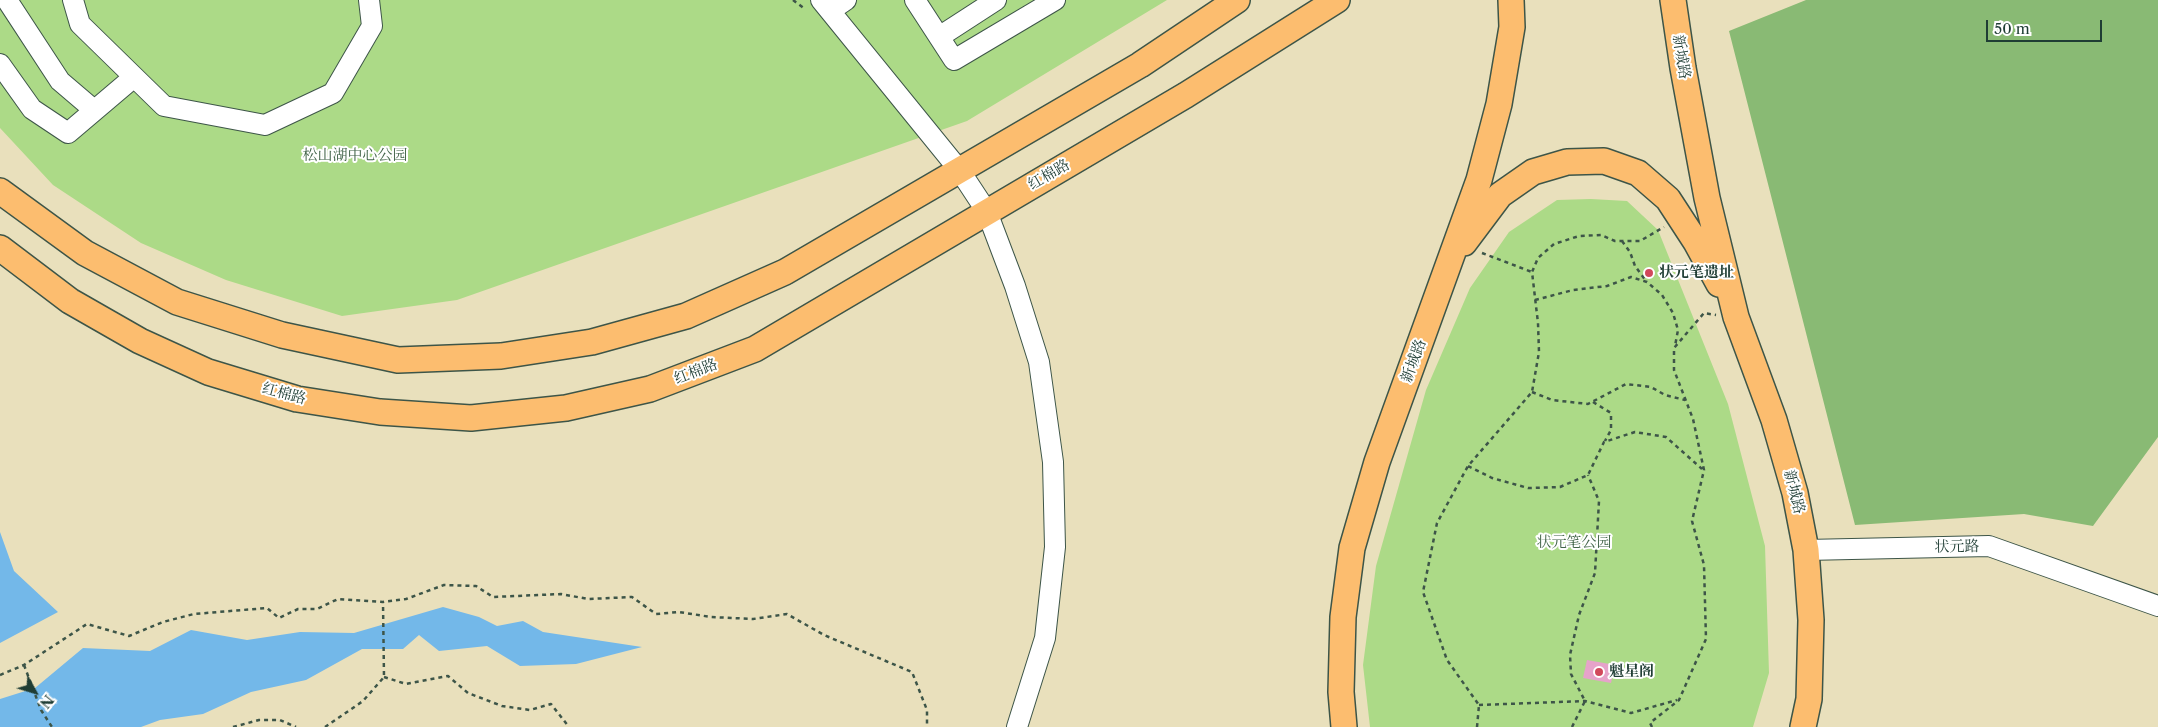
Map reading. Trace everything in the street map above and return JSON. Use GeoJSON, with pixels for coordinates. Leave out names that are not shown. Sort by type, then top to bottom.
{"type":"FeatureCollection","features":[{"type":"Feature","properties":{"kind":"main road"},"geometry":{"type":"LineString","coordinates":[[0,191],[85,253],[177,302],[282,335],[398,360],[501,356],[582,343],[686,316],[785,272],[1140,65],[1237,0]]}},
{"type":"Feature","properties":{"kind":"main road","name":"红棉路"},"geometry":{"type":"LineString","coordinates":[[0,248],[70,301],[140,340],[208,372],[297,400],[380,412],[471,418],[566,408],[650,389],[755,349],[1186,95],[1337,0]]}},
{"type":"Feature","properties":{"kind":"main road","name":"新城路"},"geometry":{"type":"LineString","coordinates":[[1344,727],[1341,692],[1343,617],[1352,548],[1377,462],[1479,180],[1499,104],[1512,27],[1511,0]]}},
{"type":"Feature","properties":{"kind":"main road","name":"新城路"},"geometry":{"type":"LineString","coordinates":[[1673,0],[1682,68],[1707,198],[1736,317],[1774,420],[1796,493],[1806,550],[1811,620],[1809,699],[1803,727]]}},
{"type":"Feature","properties":{"kind":"main road"},"geometry":{"type":"LineString","coordinates":[[1442,283],[1468,235],[1500,195],[1533,172],[1567,162],[1604,160],[1638,173],[1668,198],[1696,242],[1736,317]]}},
{"type":"Feature","properties":{"kind":"street"},"geometry":{"type":"LineString","coordinates":[[7,0],[60,81],[94,110]]}},
{"type":"Feature","properties":{"kind":"street"},"geometry":{"type":"LineString","coordinates":[[73,0],[80,24],[164,106],[265,124],[333,93],[372,26],[369,0]]}},
{"type":"Feature","properties":{"kind":"street"},"geometry":{"type":"LineString","coordinates":[[846,0],[825,6],[960,171],[987,212],[1039,362],[1053,462],[1055,547],[1045,638],[1017,727]]}},
{"type":"Feature","properties":{"kind":"street"},"geometry":{"type":"LineString","coordinates":[[916,0],[954,60],[1055,0]]}},
{"type":"Feature","properties":{"kind":"street"},"geometry":{"type":"LineString","coordinates":[[939,37],[996,0]]}},
{"type":"Feature","properties":{"kind":"street"},"geometry":{"type":"LineString","coordinates":[[0,64],[32,109],[68,132],[134,77]]}},
{"type":"Feature","properties":{"kind":"street","name":"状元路"},"geometry":{"type":"LineString","coordinates":[[1806,550],[1989,546],[2158,606]]}},
{"type":"Feature","properties":{"kind":"path"},"geometry":{"type":"LineString","coordinates":[[1477,727],[1479,705],[1447,660],[1424,592],[1437,523],[1468,466],[1532,392],[1539,352],[1532,272],[1538,258],[1554,244],[1579,236],[1601,235],[1622,241],[1640,241],[1680,218]]}},
{"type":"Feature","properties":{"kind":"path"},"geometry":{"type":"LineString","coordinates":[[1622,241],[1630,252],[1635,266],[1647,282],[1662,295],[1673,313],[1678,330],[1674,348],[1674,370],[1693,419],[1704,470],[1692,522],[1704,564],[1706,639],[1679,700],[1650,723],[1652,727]]}},
{"type":"Feature","properties":{"kind":"path"},"geometry":{"type":"LineString","coordinates":[[1463,245],[1532,272]]}},
{"type":"Feature","properties":{"kind":"path"},"geometry":{"type":"LineString","coordinates":[[1535,300],[1573,290],[1607,286],[1631,277],[1647,282]]}},
{"type":"Feature","properties":{"kind":"path"},"geometry":{"type":"LineString","coordinates":[[1674,348],[1704,313],[1736,317]]}},
{"type":"Feature","properties":{"kind":"path"},"geometry":{"type":"LineString","coordinates":[[1532,392],[1552,400],[1588,404],[1626,384],[1650,387],[1666,395],[1686,400]]}},
{"type":"Feature","properties":{"kind":"path"},"geometry":{"type":"LineString","coordinates":[[1468,466],[1492,478],[1528,488],[1560,487],[1588,475],[1611,430],[1611,413],[1592,402]]}},
{"type":"Feature","properties":{"kind":"path"},"geometry":{"type":"LineString","coordinates":[[1604,442],[1635,432],[1666,436],[1704,470]]}},
{"type":"Feature","properties":{"kind":"path"},"geometry":{"type":"LineString","coordinates":[[1585,701],[1571,674],[1570,655],[1579,614],[1595,573],[1599,501],[1588,475]]}},
{"type":"Feature","properties":{"kind":"path"},"geometry":{"type":"LineString","coordinates":[[0,675],[24,664],[87,624],[129,636],[163,622],[194,614],[267,608],[279,618],[298,609],[317,609],[338,599],[383,602],[406,599],[444,585],[476,586],[493,597],[561,594],[588,599],[632,597],[656,614],[679,612],[711,617],[752,619],[787,614],[824,636],[912,672],[927,710],[927,727]]}},
{"type":"Feature","properties":{"kind":"path"},"geometry":{"type":"LineString","coordinates":[[325,727],[362,701],[384,677],[383,602]]}},
{"type":"Feature","properties":{"kind":"path"},"geometry":{"type":"LineString","coordinates":[[24,664],[41,710],[52,727]]}},
{"type":"Feature","properties":{"kind":"path"},"geometry":{"type":"LineString","coordinates":[[384,677],[406,684],[448,676],[468,693],[502,706],[530,710],[551,704],[569,727]]}},
{"type":"Feature","properties":{"kind":"path"},"geometry":{"type":"LineString","coordinates":[[1479,705],[1585,701],[1631,713],[1679,700]]}},
{"type":"Feature","properties":{"kind":"path"},"geometry":{"type":"LineString","coordinates":[[1572,727],[1585,701]]}},
{"type":"Feature","properties":{"kind":"path"},"geometry":{"type":"LineString","coordinates":[[233,727],[258,720],[280,720],[296,727]]}},
{"type":"Feature","properties":{"kind":"green space","name":"松山湖中心公园"},"geometry":{"type":"Polygon","coordinates":[[[0,0],[1167,0],[967,121],[457,300],[342,316],[226,280],[141,243],[53,185],[0,128],[0,0]]]}},
{"type":"Feature","properties":{"kind":"green space"},"geometry":{"type":"Polygon","coordinates":[[[1806,0],[2158,0],[2158,437],[2093,526],[2024,514],[1855,525],[1729,31],[1806,0]]]}},
{"type":"Feature","properties":{"kind":"green space","name":"状元笔公园"},"geometry":{"type":"Polygon","coordinates":[[[1557,200],[1627,201],[1658,230],[1728,404],[1765,546],[1769,673],[1753,727],[1370,727],[1363,665],[1376,566],[1426,390],[1470,288],[1509,232],[1557,200]]]}},
{"type":"Feature","properties":{"kind":"water"},"geometry":{"type":"Polygon","coordinates":[[[0,532],[14,571],[58,612],[0,643],[0,532]]]}},
{"type":"Feature","properties":{"kind":"water"},"geometry":{"type":"Polygon","coordinates":[[[443,607],[479,617],[497,626],[523,621],[543,632],[642,647],[576,664],[520,666],[487,646],[439,651],[419,635],[403,649],[362,649],[306,680],[251,692],[203,714],[160,720],[141,727],[0,727],[0,699],[35,688],[83,648],[150,651],[191,630],[247,640],[300,632],[354,633],[443,607]]]}},
{"type":"Feature","properties":{"kind":"building","name":"魁星阁"},"geometry":{"type":"Polygon","coordinates":[[[1587,660],[1615,665],[1611,683],[1583,678],[1587,660]]]}},
{"type":"Feature","properties":{"kind":"place","name":"状元笔遗址"},"geometry":{"type":"Point","coordinates":[1649,273]}},
{"type":"Feature","properties":{"kind":"place","name":"魁星阁"},"geometry":{"type":"Point","coordinates":[1599,672]}}]}
